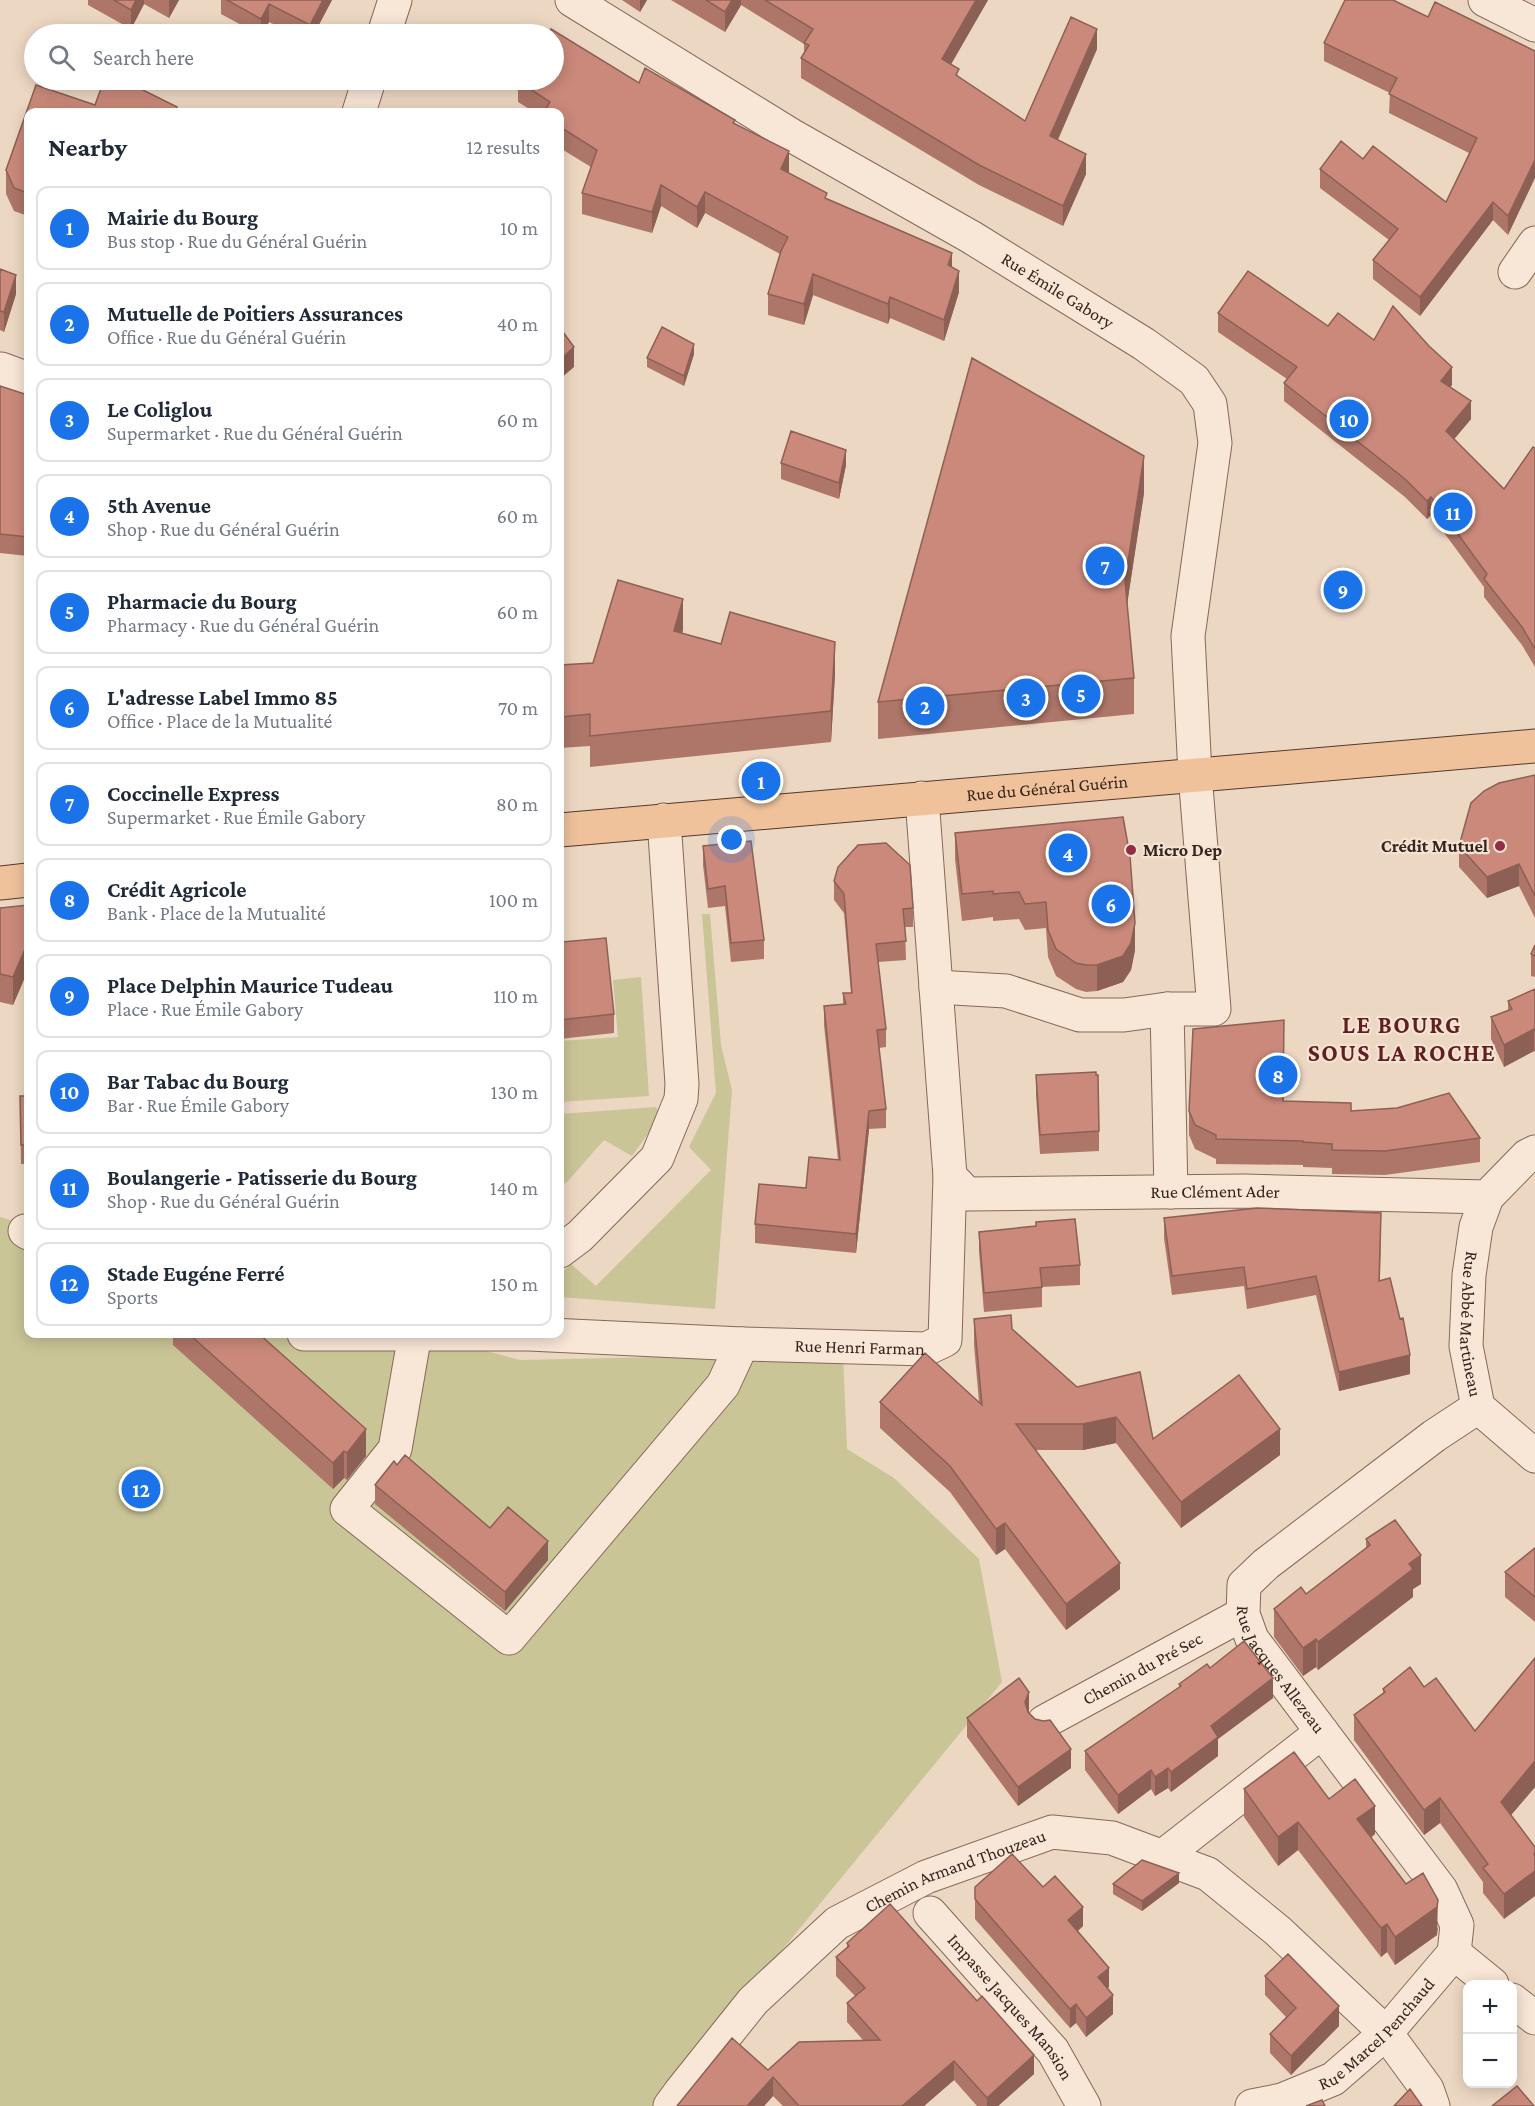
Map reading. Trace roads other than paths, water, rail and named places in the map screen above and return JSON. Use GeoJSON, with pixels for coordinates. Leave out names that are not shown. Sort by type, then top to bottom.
{"type":"FeatureCollection","features":[{"type":"Feature","properties":{"kind":"main road","name":"Rue du Général Guérin"},"geometry":{"type":"LineString","coordinates":[[564,830],[1535,746]]}},
{"type":"Feature","properties":{"kind":"main road"},"geometry":{"type":"LineString","coordinates":[[0,883],[24,880]]}},
{"type":"Feature","properties":{"kind":"street"},"geometry":{"type":"LineString","coordinates":[[387,24],[395,0]]}},
{"type":"Feature","properties":{"kind":"street","name":"Rue Émile Gabory"},"geometry":{"type":"LineString","coordinates":[[572,0],[791,135],[971,237],[1144,344],[1194,380],[1210,404],[1215,443],[1188,636],[1195,774],[1214,1009],[1167,1009]]}},
{"type":"Feature","properties":{"kind":"street"},"geometry":{"type":"LineString","coordinates":[[1485,0],[1535,25]]}},
{"type":"Feature","properties":{"kind":"street"},"geometry":{"type":"LineString","coordinates":[[360,108],[366,90]]}},
{"type":"Feature","properties":{"kind":"street"},"geometry":{"type":"LineString","coordinates":[[1515,272],[1535,243]]}},
{"type":"Feature","properties":{"kind":"street","name":"Rue Henri Farman"},"geometry":{"type":"LineString","coordinates":[[564,1336],[926,1349],[945,1340],[950,1176],[922,798]]}},
{"type":"Feature","properties":{"kind":"street"},"geometry":{"type":"LineString","coordinates":[[564,1248],[580,1236],[657,1158],[681,1099],[682,1084],[664,820]]}},
{"type":"Feature","properties":{"kind":"street"},"geometry":{"type":"LineString","coordinates":[[936,987],[1006,991],[1080,1015],[1124,1015],[1167,1009],[1171,1192]]}},
{"type":"Feature","properties":{"kind":"street","name":"Rue Abbé Martineau"},"geometry":{"type":"LineString","coordinates":[[1535,1152],[1527,1156],[1487,1197],[1476,1227],[1469,1275],[1466,1346],[1479,1407],[1535,1456]]}},
{"type":"Feature","properties":{"kind":"street","name":"Rue Clément Ader"},"geometry":{"type":"LineString","coordinates":[[950,1176],[967,1194],[1244,1191],[1487,1197]]}},
{"type":"Feature","properties":{"kind":"street"},"geometry":{"type":"LineString","coordinates":[[414,1338],[395,1449],[347,1509],[509,1638],[723,1385],[742,1344]]}},
{"type":"Feature","properties":{"kind":"street","name":"Rue Jacques Allezeau"},"geometry":{"type":"LineString","coordinates":[[1454,1953],[1457,1925],[1441,1890],[1252,1640],[1243,1614],[1244,1586],[1266,1564],[1434,1436],[1479,1407]]}},
{"type":"Feature","properties":{"kind":"street","name":"Chemin du Pré Sec"},"geometry":{"type":"LineString","coordinates":[[1044,1722],[1243,1614]]}},
{"type":"Feature","properties":{"kind":"street"},"geometry":{"type":"LineString","coordinates":[[1162,1857],[1322,1732]]}},
{"type":"Feature","properties":{"kind":"street","name":"Chemin Armand Thouzeau"},"geometry":{"type":"LineString","coordinates":[[670,2106],[753,2001],[837,1923],[926,1877],[1052,1833],[1112,1838],[1208,1874],[1278,1931],[1386,2033],[1427,2089],[1433,2106]]}},
{"type":"Feature","properties":{"kind":"street","name":"Impasse Jacques Mansion"},"geometry":{"type":"LineString","coordinates":[[930,1913],[1053,2051],[1084,2106]]}},
{"type":"Feature","properties":{"kind":"street"},"geometry":{"type":"LineString","coordinates":[[1454,1953],[1487,1980]]}},
{"type":"Feature","properties":{"kind":"street","name":"Rue Marcel Penchaud"},"geometry":{"type":"LineString","coordinates":[[1252,2106],[1282,2100],[1333,2079],[1386,2033],[1454,1953]]}},
{"type":"Feature","properties":{"kind":"street"},"geometry":{"type":"LineString","coordinates":[[1517,2004],[1535,2018]]}},
{"type":"Feature","properties":{"kind":"place","name":"Bar Tabac du Bourg"},"geometry":{"type":"Point","coordinates":[1349,419]}},
{"type":"Feature","properties":{"kind":"place","name":"Boulangerie - Patisserie du Bourg"},"geometry":{"type":"Point","coordinates":[1453,512]}},
{"type":"Feature","properties":{"kind":"place","name":"Coccinelle Express"},"geometry":{"type":"Point","coordinates":[1105,566]}},
{"type":"Feature","properties":{"kind":"place","name":"Place Delphin Maurice Tudeau"},"geometry":{"type":"Point","coordinates":[1343,590]}},
{"type":"Feature","properties":{"kind":"place","name":"Pharmacie du Bourg"},"geometry":{"type":"Point","coordinates":[1081,694]}},
{"type":"Feature","properties":{"kind":"place","name":"Le Coliglou"},"geometry":{"type":"Point","coordinates":[1026,698]}},
{"type":"Feature","properties":{"kind":"place","name":"Mutuelle de Poitiers Assurances"},"geometry":{"type":"Point","coordinates":[925,706]}},
{"type":"Feature","properties":{"kind":"place","name":"Mairie du Bourg"},"geometry":{"type":"Point","coordinates":[761,781]}},
{"type":"Feature","properties":{"kind":"place","name":"Crédit Mutuel"},"geometry":{"type":"Point","coordinates":[1500,846]}},
{"type":"Feature","properties":{"kind":"place","name":"Micro Dep"},"geometry":{"type":"Point","coordinates":[1131,850]}},
{"type":"Feature","properties":{"kind":"place","name":"5th Avenue"},"geometry":{"type":"Point","coordinates":[1068,853]}},
{"type":"Feature","properties":{"kind":"place","name":"L'adresse Label Immo 85"},"geometry":{"type":"Point","coordinates":[1111,904]}},
{"type":"Feature","properties":{"kind":"place","name":"Crédit Agricole"},"geometry":{"type":"Point","coordinates":[1278,1075]}},
{"type":"Feature","properties":{"kind":"place","name":"Stade Eugéne Ferré"},"geometry":{"type":"Point","coordinates":[141,1489]}},
{"type":"Feature","properties":{"kind":"district","name":"LE BOURG SOUS LA ROCHE"},"geometry":{"type":"Point","coordinates":[1402,1039]}}]}
